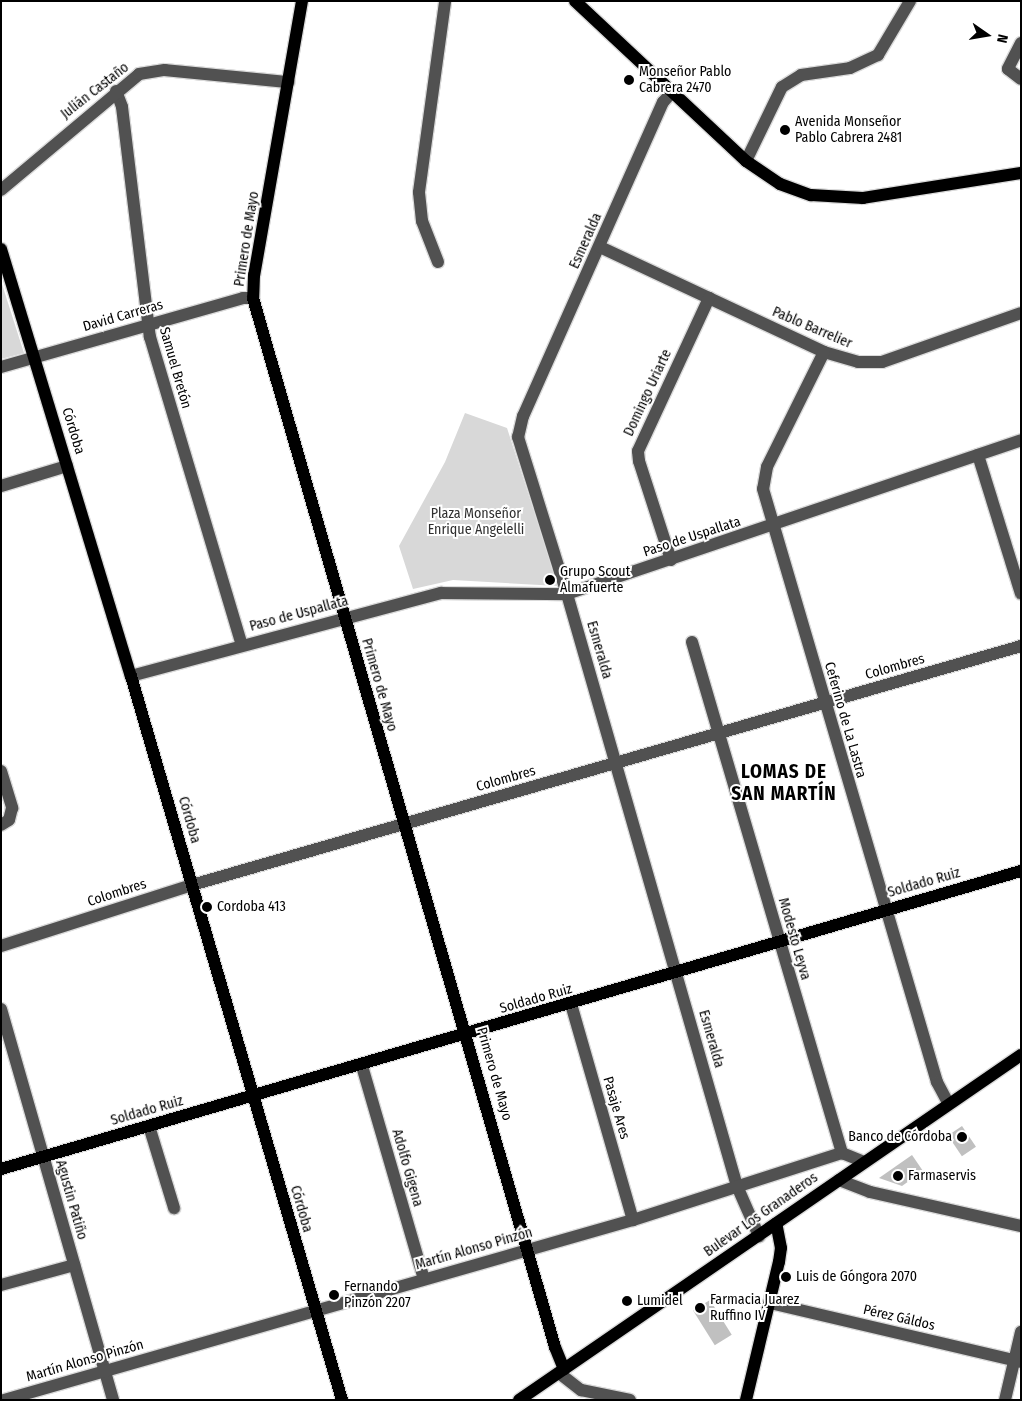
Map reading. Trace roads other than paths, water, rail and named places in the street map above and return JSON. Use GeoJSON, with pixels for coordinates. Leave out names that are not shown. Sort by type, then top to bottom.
{"type":"FeatureCollection","features":[{"type":"Feature","properties":{"kind":"main road","name":"Primero de Mayo"},"geometry":{"type":"LineString","coordinates":[[302,1],[254,275],[253,298],[344,618],[467,1035],[562,1371]]}},
{"type":"Feature","properties":{"kind":"main road"},"geometry":{"type":"LineString","coordinates":[[576,1],[746,161],[780,184],[833,198],[880,196],[1021,174]]}},
{"type":"Feature","properties":{"kind":"main road","name":"Córdoba"},"geometry":{"type":"LineString","coordinates":[[1,249],[132,676],[342,1400]]}},
{"type":"Feature","properties":{"kind":"main road","name":"Soldado Ruiz"},"geometry":{"type":"LineString","coordinates":[[1,1170],[252,1095],[362,1066],[677,974],[885,910],[1021,871]]}},
{"type":"Feature","properties":{"kind":"main road","name":"Bulevar Los Granaderos"},"geometry":{"type":"LineString","coordinates":[[519,1400],[759,1236],[948,1103],[1021,1056]]}},
{"type":"Feature","properties":{"kind":"main road"},"geometry":{"type":"LineString","coordinates":[[746,1400],[770,1303],[781,1248],[776,1224]]}},
{"type":"Feature","properties":{"kind":"street"},"geometry":{"type":"LineString","coordinates":[[438,262],[422,221],[419,192],[445,1]]}},
{"type":"Feature","properties":{"kind":"street"},"geometry":{"type":"LineString","coordinates":[[746,161],[782,87],[801,75],[864,64],[878,54],[887,43],[910,1]]}},
{"type":"Feature","properties":{"kind":"street"},"geometry":{"type":"LineString","coordinates":[[1021,43],[1008,69],[1021,79]]}},
{"type":"Feature","properties":{"kind":"street","name":"Julián Castaño"},"geometry":{"type":"LineString","coordinates":[[1,190],[116,91],[139,74],[165,70],[288,82]]}},
{"type":"Feature","properties":{"kind":"street","name":"Samuel Bretón"},"geometry":{"type":"LineString","coordinates":[[116,91],[122,107],[147,324],[242,645]]}},
{"type":"Feature","properties":{"kind":"street","name":"Esmeralda"},"geometry":{"type":"LineString","coordinates":[[673,91],[663,102],[600,247],[522,416],[518,437],[567,594],[737,1186],[759,1236]]}},
{"type":"Feature","properties":{"kind":"street","name":"Pablo Barrelier"},"geometry":{"type":"LineString","coordinates":[[600,247],[824,352],[858,362],[882,362],[1021,314]]}},
{"type":"Feature","properties":{"kind":"street","name":"David Carreras"},"geometry":{"type":"LineString","coordinates":[[1,367],[147,324],[253,298]]}},
{"type":"Feature","properties":{"kind":"street","name":"Domingo Uriarte"},"geometry":{"type":"LineString","coordinates":[[671,560],[638,461],[638,451],[709,298]]}},
{"type":"Feature","properties":{"kind":"street","name":"Ceferino de La Lastra"},"geometry":{"type":"LineString","coordinates":[[824,352],[763,478],[763,489],[885,910],[937,1082],[948,1103]]}},
{"type":"Feature","properties":{"kind":"street","name":"Paso de Uspallata"},"geometry":{"type":"LineString","coordinates":[[132,676],[242,645],[452,591],[567,594],[774,526],[1021,440]]}},
{"type":"Feature","properties":{"kind":"street"},"geometry":{"type":"LineString","coordinates":[[978,455],[1021,594]]}},
{"type":"Feature","properties":{"kind":"street"},"geometry":{"type":"LineString","coordinates":[[1,486],[67,466]]}},
{"type":"Feature","properties":{"kind":"street","name":"Modesto Leyva"},"geometry":{"type":"LineString","coordinates":[[692,642],[842,1154]]}},
{"type":"Feature","properties":{"kind":"street","name":"Colombres"},"geometry":{"type":"LineString","coordinates":[[1,946],[192,885],[1021,646]]}},
{"type":"Feature","properties":{"kind":"street"},"geometry":{"type":"LineString","coordinates":[[1,771],[12,808],[5,823]]}},
{"type":"Feature","properties":{"kind":"street","name":"Pasaje Ares"},"geometry":{"type":"LineString","coordinates":[[571,1004],[633,1220]]}},
{"type":"Feature","properties":{"kind":"street","name":"Agustin Patiño"},"geometry":{"type":"LineString","coordinates":[[1,1009],[113,1400]]}},
{"type":"Feature","properties":{"kind":"street","name":"Adolfo Gigena"},"geometry":{"type":"LineString","coordinates":[[362,1066],[424,1279]]}},
{"type":"Feature","properties":{"kind":"street"},"geometry":{"type":"LineString","coordinates":[[149,1126],[174,1208]]}},
{"type":"Feature","properties":{"kind":"street"},"geometry":{"type":"LineString","coordinates":[[842,1154],[864,1162]]}},
{"type":"Feature","properties":{"kind":"street","name":"Martín Alonso Pinzón"},"geometry":{"type":"LineString","coordinates":[[4,1400],[315,1309],[633,1220],[842,1154]]}},
{"type":"Feature","properties":{"kind":"street"},"geometry":{"type":"LineString","coordinates":[[839,1180],[870,1192],[1021,1226]]}},
{"type":"Feature","properties":{"kind":"street"},"geometry":{"type":"LineString","coordinates":[[1,1285],[74,1265]]}},
{"type":"Feature","properties":{"kind":"street","name":"Pérez Gáldos"},"geometry":{"type":"LineString","coordinates":[[770,1303],[1017,1362]]}},
{"type":"Feature","properties":{"kind":"street"},"geometry":{"type":"LineString","coordinates":[[1005,1400],[1017,1362],[1021,1332]]}},
{"type":"Feature","properties":{"kind":"street"},"geometry":{"type":"LineString","coordinates":[[562,1371],[581,1390],[630,1400]]}},
{"type":"Feature","properties":{"kind":"place","name":"Monseñor Pablo Cabrera 2470"},"geometry":{"type":"Point","coordinates":[629,80]}},
{"type":"Feature","properties":{"kind":"place","name":"Avenida Monseñor Pablo Cabrera 2481"},"geometry":{"type":"Point","coordinates":[785,130]}},
{"type":"Feature","properties":{"kind":"place","name":"Grupo Scout Almafuerte"},"geometry":{"type":"Point","coordinates":[550,580]}},
{"type":"Feature","properties":{"kind":"place","name":"Cordoba 413"},"geometry":{"type":"Point","coordinates":[207,907]}},
{"type":"Feature","properties":{"kind":"place","name":"Banco de Córdoba"},"geometry":{"type":"Point","coordinates":[962,1137]}},
{"type":"Feature","properties":{"kind":"place","name":"Farmaservis"},"geometry":{"type":"Point","coordinates":[898,1176]}},
{"type":"Feature","properties":{"kind":"place","name":"Luis de Góngora 2070"},"geometry":{"type":"Point","coordinates":[786,1277]}},
{"type":"Feature","properties":{"kind":"place","name":"Fernando Pinzón 2207"},"geometry":{"type":"Point","coordinates":[334,1295]}},
{"type":"Feature","properties":{"kind":"place","name":"Lumidel"},"geometry":{"type":"Point","coordinates":[627,1301]}},
{"type":"Feature","properties":{"kind":"place","name":"Farmacia Juarez Ruffino IV"},"geometry":{"type":"Point","coordinates":[700,1308]}},
{"type":"Feature","properties":{"kind":"district","name":"LOMAS DE SAN MARTÍN"},"geometry":{"type":"Point","coordinates":[784,783]}},
{"type":"Feature","properties":{"kind":"park label","name":"Plaza Monseñor Enrique Angelelli"},"geometry":{"type":"Point","coordinates":[476,522]}}]}
